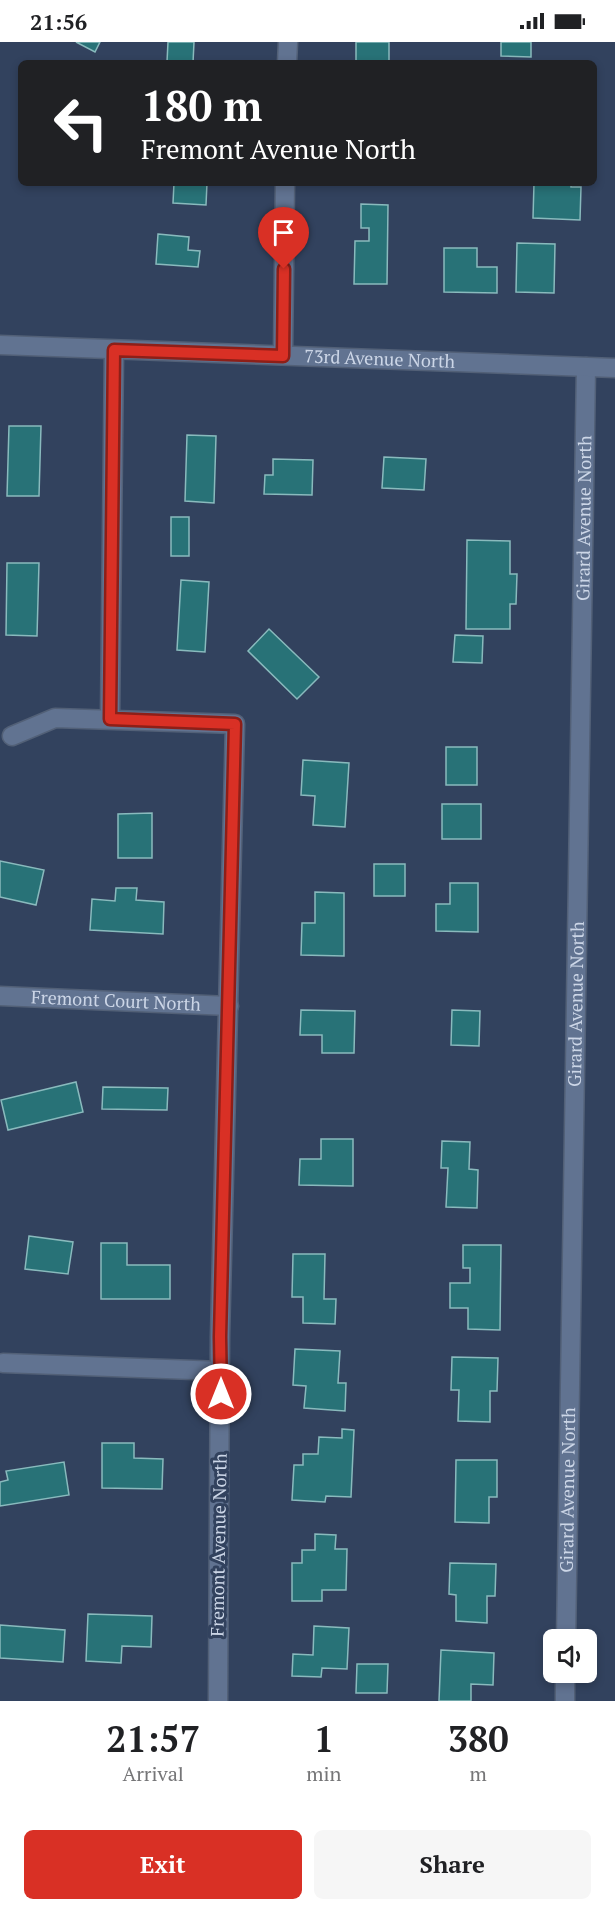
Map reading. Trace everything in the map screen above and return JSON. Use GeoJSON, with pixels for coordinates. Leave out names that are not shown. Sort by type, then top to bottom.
{"type":"FeatureCollection","features":[{"type":"Feature","properties":{"kind":"street"},"geometry":{"type":"LineString","coordinates":[[287,60],[288,42]]}},
{"type":"Feature","properties":{"kind":"street"},"geometry":{"type":"LineString","coordinates":[[283,356],[285,186]]}},
{"type":"Feature","properties":{"kind":"street","name":"73rd Avenue North"},"geometry":{"type":"LineString","coordinates":[[0,345],[615,368]]}},
{"type":"Feature","properties":{"kind":"street"},"geometry":{"type":"LineString","coordinates":[[110,719],[114,350]]}},
{"type":"Feature","properties":{"kind":"street","name":"Girard Avenue North"},"geometry":{"type":"LineString","coordinates":[[566,1629],[571,1241],[582,736],[586,367]]}},
{"type":"Feature","properties":{"kind":"street","name":"Fremont Avenue North"},"geometry":{"type":"LineString","coordinates":[[12,736],[55,718],[235,724],[220,1337],[218,1701]]}},
{"type":"Feature","properties":{"kind":"street","name":"Fremont Court North"},"geometry":{"type":"LineString","coordinates":[[0,996],[229,1006]]}},
{"type":"Feature","properties":{"kind":"street"},"geometry":{"type":"LineString","coordinates":[[3,1363],[221,1371]]}},
{"type":"Feature","properties":{"kind":"street"},"geometry":{"type":"LineString","coordinates":[[565,1683],[565,1701]]}},
{"type":"Feature","properties":{"kind":"building"},"geometry":{"type":"Polygon","coordinates":[[[76,42],[100,42],[95,52],[76,42]]]}},
{"type":"Feature","properties":{"kind":"building"},"geometry":{"type":"Polygon","coordinates":[[[168,42],[194,42],[193,60],[167,60],[168,42]]]}},
{"type":"Feature","properties":{"kind":"building"},"geometry":{"type":"Polygon","coordinates":[[[356,42],[389,42],[389,60],[356,60],[356,42]]]}},
{"type":"Feature","properties":{"kind":"building"},"geometry":{"type":"Polygon","coordinates":[[[501,42],[531,42],[531,57],[501,56],[501,42]]]}},
{"type":"Feature","properties":{"kind":"building"},"geometry":{"type":"Polygon","coordinates":[[[174,186],[207,186],[206,205],[173,203],[174,186]]]}},
{"type":"Feature","properties":{"kind":"building"},"geometry":{"type":"Polygon","coordinates":[[[534,186],[581,187],[580,220],[533,218],[534,186]]]}},
{"type":"Feature","properties":{"kind":"building"},"geometry":{"type":"Polygon","coordinates":[[[361,204],[388,205],[387,284],[354,284],[355,241],[369,241],[369,228],[361,228],[361,204]]]}},
{"type":"Feature","properties":{"kind":"building"},"geometry":{"type":"Polygon","coordinates":[[[158,234],[189,237],[188,250],[200,251],[198,267],[156,264],[158,234]]]}},
{"type":"Feature","properties":{"kind":"building"},"geometry":{"type":"Polygon","coordinates":[[[517,243],[555,244],[554,293],[516,292],[517,243]]]}},
{"type":"Feature","properties":{"kind":"building"},"geometry":{"type":"Polygon","coordinates":[[[444,248],[477,248],[477,267],[497,267],[497,293],[444,292],[444,248]]]}},
{"type":"Feature","properties":{"kind":"building"},"geometry":{"type":"Polygon","coordinates":[[[9,426],[41,426],[39,496],[7,496],[9,426]]]}},
{"type":"Feature","properties":{"kind":"building"},"geometry":{"type":"Polygon","coordinates":[[[187,435],[216,436],[214,503],[185,501],[187,435]]]}},
{"type":"Feature","properties":{"kind":"building"},"geometry":{"type":"Polygon","coordinates":[[[384,457],[426,459],[424,490],[382,488],[384,457]]]}},
{"type":"Feature","properties":{"kind":"building"},"geometry":{"type":"Polygon","coordinates":[[[273,459],[313,460],[312,495],[264,494],[265,475],[273,475],[273,459]]]}},
{"type":"Feature","properties":{"kind":"building"},"geometry":{"type":"Polygon","coordinates":[[[171,517],[189,517],[189,556],[171,556],[171,517]]]}},
{"type":"Feature","properties":{"kind":"building"},"geometry":{"type":"Polygon","coordinates":[[[467,540],[510,541],[510,574],[517,574],[516,604],[510,604],[510,629],[466,629],[467,540]]]}},
{"type":"Feature","properties":{"kind":"building"},"geometry":{"type":"Polygon","coordinates":[[[7,563],[39,563],[37,636],[6,635],[7,563]]]}},
{"type":"Feature","properties":{"kind":"building"},"geometry":{"type":"Polygon","coordinates":[[[181,580],[209,582],[205,652],[177,650],[181,580]]]}},
{"type":"Feature","properties":{"kind":"building"},"geometry":{"type":"Polygon","coordinates":[[[269,629],[319,677],[297,699],[248,651],[269,629]]]}},
{"type":"Feature","properties":{"kind":"building"},"geometry":{"type":"Polygon","coordinates":[[[455,635],[483,636],[482,663],[453,662],[455,635]]]}},
{"type":"Feature","properties":{"kind":"building"},"geometry":{"type":"Polygon","coordinates":[[[446,747],[477,747],[477,785],[446,785],[446,747]]]}},
{"type":"Feature","properties":{"kind":"building"},"geometry":{"type":"Polygon","coordinates":[[[303,760],[349,763],[345,827],[313,825],[315,796],[301,795],[303,760]]]}},
{"type":"Feature","properties":{"kind":"building"},"geometry":{"type":"Polygon","coordinates":[[[442,804],[481,804],[481,839],[442,839],[442,804]]]}},
{"type":"Feature","properties":{"kind":"building"},"geometry":{"type":"Polygon","coordinates":[[[152,813],[152,858],[118,858],[118,814],[152,813]]]}},
{"type":"Feature","properties":{"kind":"building"},"geometry":{"type":"Polygon","coordinates":[[[0,861],[44,870],[36,905],[0,897],[0,861]]]}},
{"type":"Feature","properties":{"kind":"building"},"geometry":{"type":"Polygon","coordinates":[[[374,864],[405,864],[405,896],[374,896],[374,864]]]}},
{"type":"Feature","properties":{"kind":"building"},"geometry":{"type":"Polygon","coordinates":[[[450,883],[478,883],[478,932],[436,931],[436,904],[450,904],[450,883]]]}},
{"type":"Feature","properties":{"kind":"building"},"geometry":{"type":"Polygon","coordinates":[[[116,888],[137,888],[136,900],[164,902],[163,934],[90,930],[92,899],[115,901],[116,888]]]}},
{"type":"Feature","properties":{"kind":"building"},"geometry":{"type":"Polygon","coordinates":[[[315,892],[344,893],[344,956],[301,955],[302,923],[315,923],[315,892]]]}},
{"type":"Feature","properties":{"kind":"building"},"geometry":{"type":"Polygon","coordinates":[[[301,1010],[355,1011],[354,1053],[322,1053],[322,1035],[300,1035],[301,1010]]]}},
{"type":"Feature","properties":{"kind":"building"},"geometry":{"type":"Polygon","coordinates":[[[452,1010],[480,1011],[479,1046],[451,1045],[452,1010]]]}},
{"type":"Feature","properties":{"kind":"building"},"geometry":{"type":"Polygon","coordinates":[[[76,1082],[83,1112],[8,1130],[1,1100],[76,1082]]]}},
{"type":"Feature","properties":{"kind":"building"},"geometry":{"type":"Polygon","coordinates":[[[103,1087],[168,1088],[167,1110],[102,1109],[103,1087]]]}},
{"type":"Feature","properties":{"kind":"building"},"geometry":{"type":"Polygon","coordinates":[[[321,1139],[353,1139],[353,1186],[299,1185],[300,1159],[321,1159],[321,1139]]]}},
{"type":"Feature","properties":{"kind":"building"},"geometry":{"type":"Polygon","coordinates":[[[442,1141],[470,1142],[469,1169],[478,1170],[477,1208],[446,1207],[448,1168],[441,1168],[442,1141]]]}},
{"type":"Feature","properties":{"kind":"building"},"geometry":{"type":"Polygon","coordinates":[[[29,1236],[73,1242],[68,1274],[25,1269],[29,1236]]]}},
{"type":"Feature","properties":{"kind":"building"},"geometry":{"type":"Polygon","coordinates":[[[101,1243],[127,1243],[127,1265],[170,1265],[170,1299],[101,1299],[101,1243]]]}},
{"type":"Feature","properties":{"kind":"building"},"geometry":{"type":"Polygon","coordinates":[[[463,1245],[501,1245],[500,1330],[468,1329],[468,1308],[450,1308],[450,1283],[470,1283],[470,1268],[463,1268],[463,1245]]]}},
{"type":"Feature","properties":{"kind":"building"},"geometry":{"type":"Polygon","coordinates":[[[293,1254],[325,1254],[324,1299],[336,1299],[335,1324],[303,1323],[303,1297],[292,1297],[293,1254]]]}},
{"type":"Feature","properties":{"kind":"building"},"geometry":{"type":"Polygon","coordinates":[[[295,1349],[340,1351],[338,1383],[346,1383],[345,1411],[304,1408],[306,1386],[293,1385],[295,1349]]]}},
{"type":"Feature","properties":{"kind":"building"},"geometry":{"type":"Polygon","coordinates":[[[452,1357],[498,1358],[497,1391],[490,1391],[490,1422],[458,1421],[459,1390],[451,1390],[452,1357]]]}},
{"type":"Feature","properties":{"kind":"building"},"geometry":{"type":"Polygon","coordinates":[[[342,1429],[354,1430],[351,1497],[326,1496],[325,1502],[292,1500],[294,1465],[303,1465],[303,1454],[318,1454],[319,1437],[342,1438],[342,1429]]]}},
{"type":"Feature","properties":{"kind":"building"},"geometry":{"type":"Polygon","coordinates":[[[102,1443],[134,1443],[134,1458],[163,1459],[162,1489],[102,1488],[102,1443]]]}},
{"type":"Feature","properties":{"kind":"building"},"geometry":{"type":"Polygon","coordinates":[[[456,1460],[497,1460],[497,1497],[489,1497],[489,1523],[455,1522],[456,1460]]]}},
{"type":"Feature","properties":{"kind":"building"},"geometry":{"type":"Polygon","coordinates":[[[64,1462],[69,1495],[0,1506],[0,1482],[8,1480],[6,1471],[64,1462]]]}},
{"type":"Feature","properties":{"kind":"building"},"geometry":{"type":"Polygon","coordinates":[[[315,1534],[336,1535],[335,1549],[347,1549],[346,1590],[322,1590],[322,1601],[292,1601],[292,1563],[302,1563],[302,1550],[315,1550],[315,1534]]]}},
{"type":"Feature","properties":{"kind":"building"},"geometry":{"type":"Polygon","coordinates":[[[450,1563],[496,1564],[495,1596],[487,1596],[487,1623],[456,1621],[456,1595],[449,1594],[450,1563]]]}},
{"type":"Feature","properties":{"kind":"building"},"geometry":{"type":"Polygon","coordinates":[[[88,1614],[152,1616],[151,1647],[122,1646],[121,1663],[86,1661],[88,1614]]]}},
{"type":"Feature","properties":{"kind":"building"},"geometry":{"type":"Polygon","coordinates":[[[0,1625],[65,1630],[63,1662],[0,1658],[0,1625]]]}},
{"type":"Feature","properties":{"kind":"building"},"geometry":{"type":"Polygon","coordinates":[[[314,1626],[349,1628],[347,1669],[322,1668],[321,1677],[292,1676],[293,1654],[313,1655],[314,1626]]]}},
{"type":"Feature","properties":{"kind":"building"},"geometry":{"type":"Polygon","coordinates":[[[441,1650],[494,1653],[493,1685],[471,1684],[471,1701],[439,1701],[441,1650]]]}},
{"type":"Feature","properties":{"kind":"building"},"geometry":{"type":"Polygon","coordinates":[[[357,1664],[388,1664],[387,1693],[356,1693],[357,1664]]]}},
{"type":"Feature","properties":{"kind":"route"},"geometry":{"type":"LineString","coordinates":[[221,1394],[220,1337],[235,724],[110,719],[114,350],[283,356],[284,269]]}}]}
